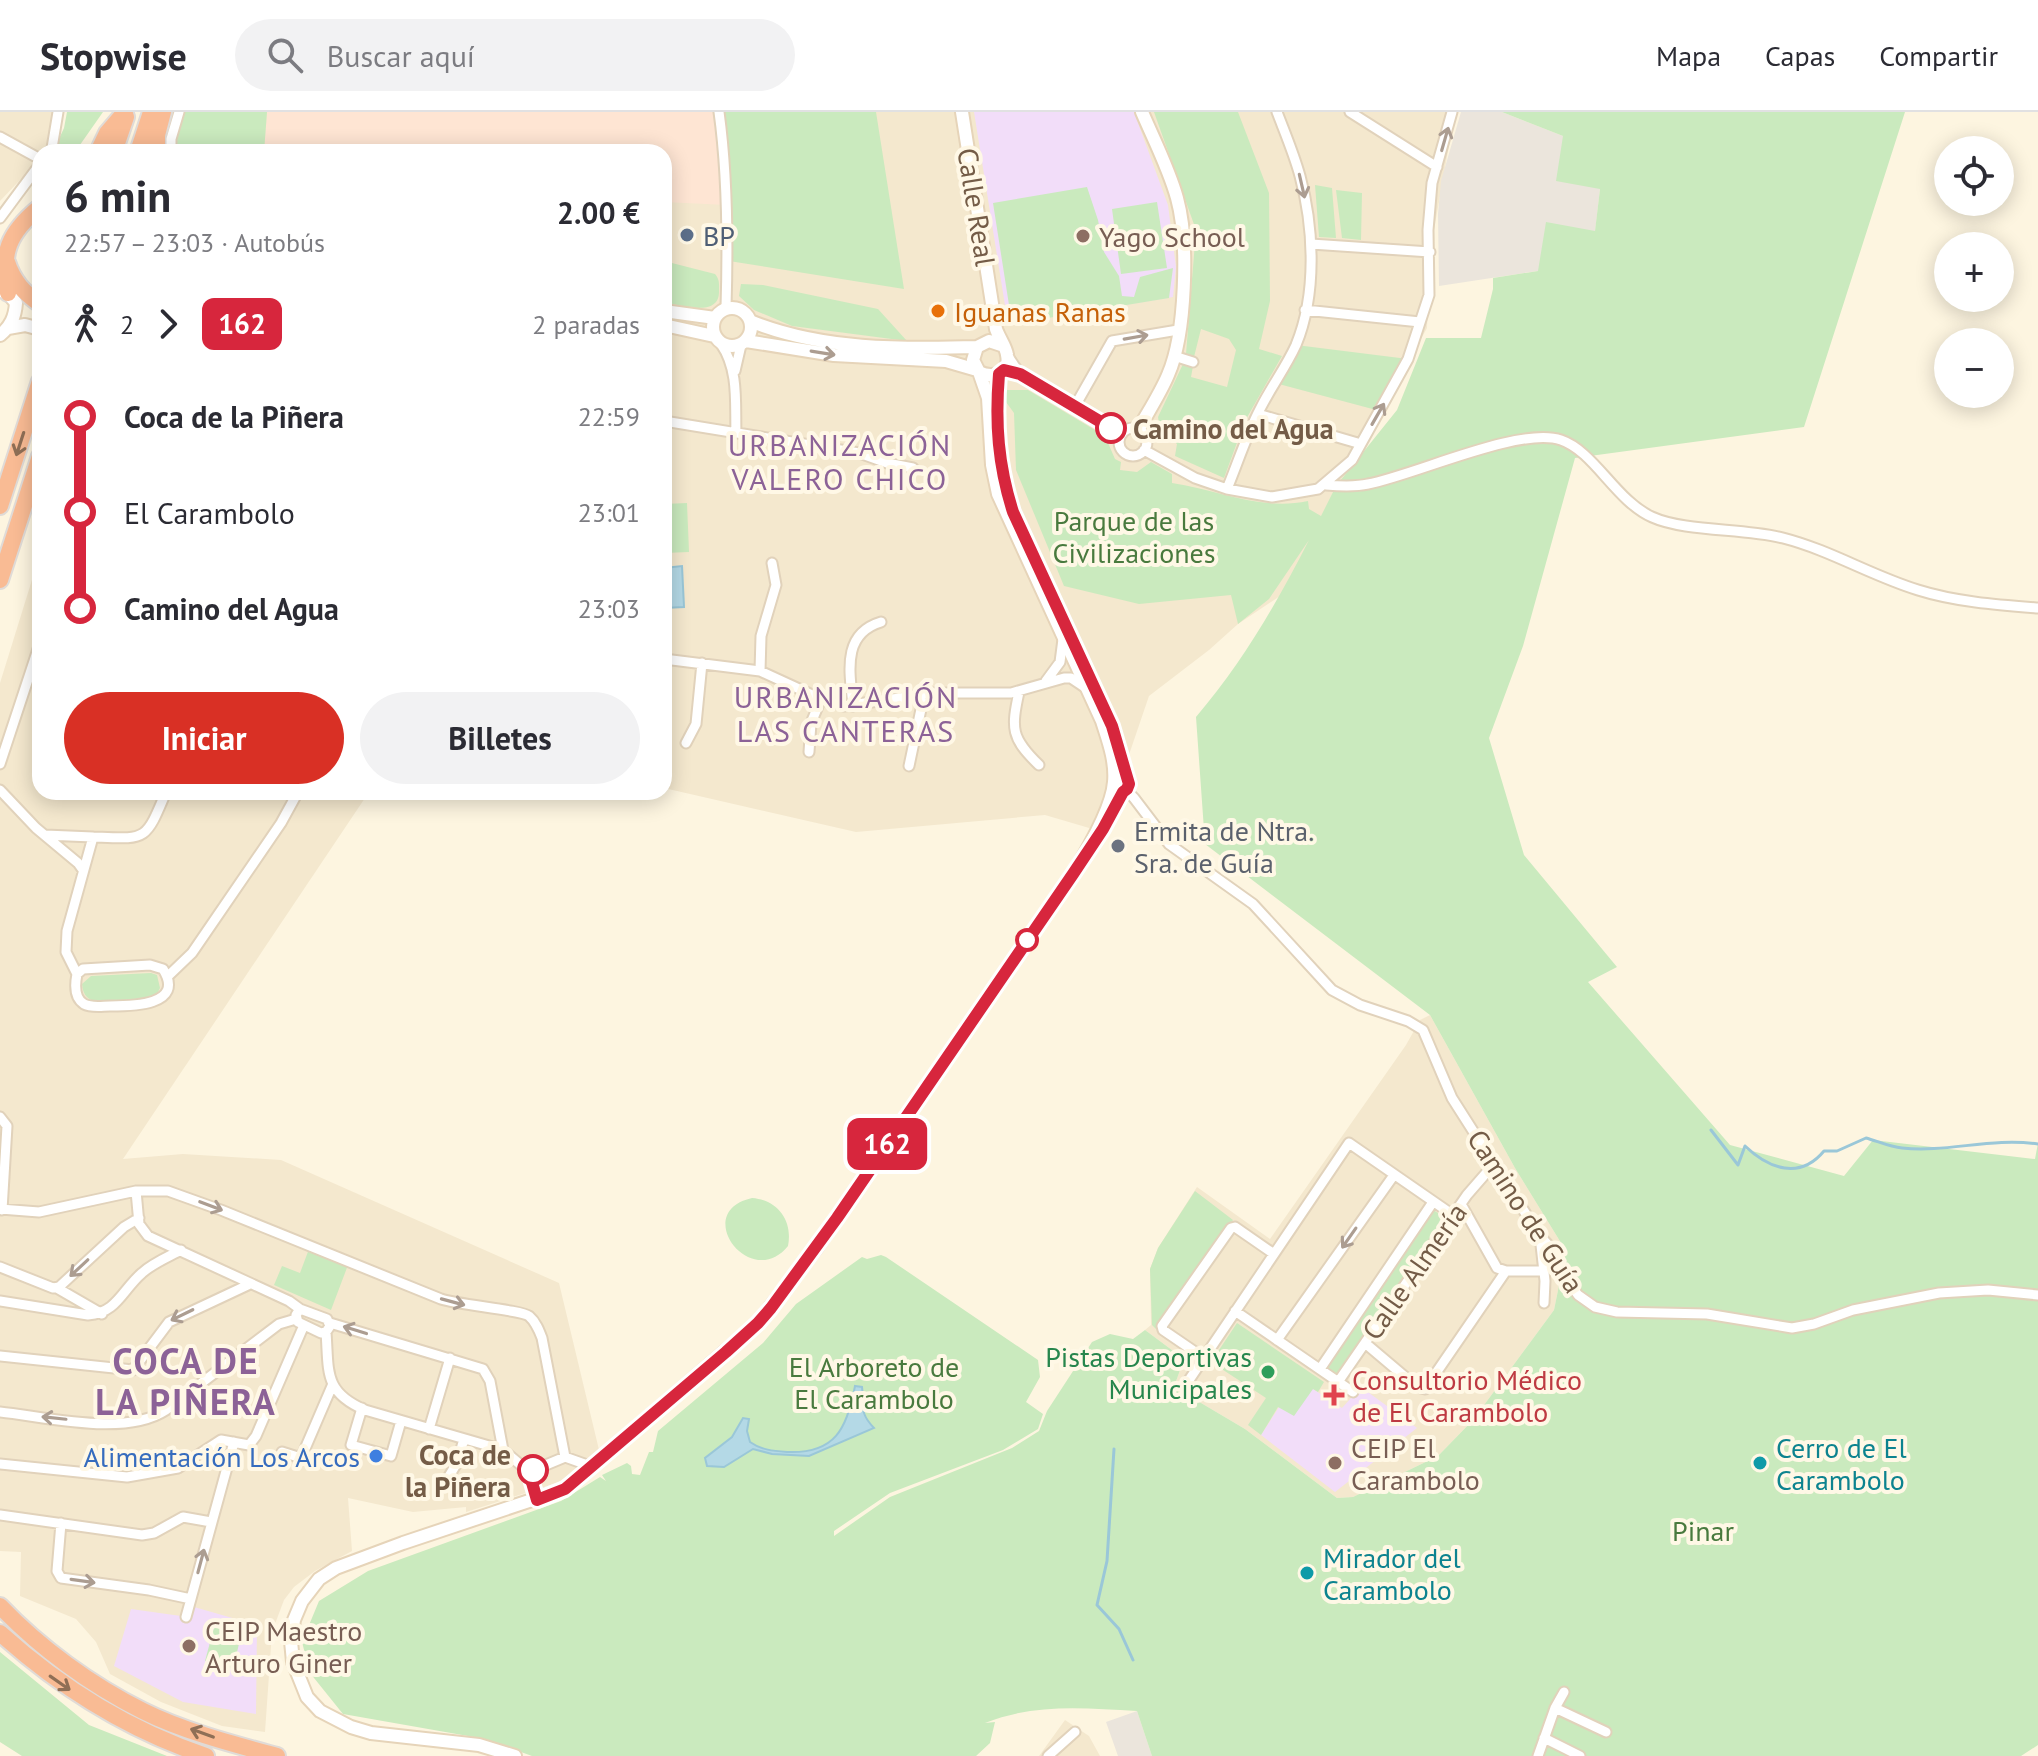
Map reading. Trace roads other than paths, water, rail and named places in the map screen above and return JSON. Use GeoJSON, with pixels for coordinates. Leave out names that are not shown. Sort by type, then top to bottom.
{"type":"FeatureCollection","features":[{"type":"Feature","properties":{"kind":"highway"},"geometry":{"type":"LineString","coordinates":[[102,144],[107,133],[126,112]]}},
{"type":"Feature","properties":{"kind":"highway"},"geometry":{"type":"LineString","coordinates":[[116,144],[126,112]]}},
{"type":"Feature","properties":{"kind":"highway"},"geometry":{"type":"LineString","coordinates":[[141,144],[151,112]]}},
{"type":"Feature","properties":{"kind":"highway"},"geometry":{"type":"LineString","coordinates":[[157,144],[163,112]]}},
{"type":"Feature","properties":{"kind":"highway"},"geometry":{"type":"LineString","coordinates":[[8,296],[2,252],[7,232],[32,208]]}},
{"type":"Feature","properties":{"kind":"highway"},"geometry":{"type":"LineString","coordinates":[[2,252],[11,236],[32,215]]}},
{"type":"Feature","properties":{"kind":"highway"},"geometry":{"type":"LineString","coordinates":[[2,252],[11,273],[32,300]]}},
{"type":"Feature","properties":{"kind":"highway"},"geometry":{"type":"LineString","coordinates":[[0,506],[32,406]]}},
{"type":"Feature","properties":{"kind":"highway"},"geometry":{"type":"LineString","coordinates":[[0,580],[32,481]]}},
{"type":"Feature","properties":{"kind":"highway"},"geometry":{"type":"LineString","coordinates":[[0,1606],[20,1627],[77,1671],[144,1711],[234,1744],[277,1756]]}},
{"type":"Feature","properties":{"kind":"highway"},"geometry":{"type":"LineString","coordinates":[[0,1633],[35,1665],[84,1700],[138,1730],[206,1756]]}},
{"type":"Feature","properties":{"kind":"main road","name":"Calle Real"},"geometry":{"type":"LineString","coordinates":[[962,112],[992,302],[1004,350]]}},
{"type":"Feature","properties":{"kind":"main road"},"geometry":{"type":"LineString","coordinates":[[1138,430],[1168,375],[1174,356],[1184,248],[1176,195],[1142,112]]}},
{"type":"Feature","properties":{"kind":"main road"},"geometry":{"type":"LineString","coordinates":[[8,296],[32,304]]}},
{"type":"Feature","properties":{"kind":"main road"},"geometry":{"type":"LineString","coordinates":[[4,332],[15,315],[8,296]]}},
{"type":"Feature","properties":{"kind":"main road","name":"Calle Real"},"geometry":{"type":"LineString","coordinates":[[980,345],[992,302]]}},
{"type":"Feature","properties":{"kind":"main road"},"geometry":{"type":"LineString","coordinates":[[515,1756],[479,1745],[371,1733],[320,1711],[307,1697],[293,1662],[291,1641],[294,1620],[302,1601],[319,1579],[336,1568],[565,1489],[737,1343],[771,1308],[845,1206],[1086,852],[1122,785],[1112,726],[1013,512],[1006,489],[999,461],[996,415],[1004,350],[993,341],[980,345],[874,346],[821,341],[768,328],[750,321],[738,309],[726,308],[715,318],[712,330],[718,340]]}},
{"type":"Feature","properties":{"kind":"main road"},"geometry":{"type":"LineString","coordinates":[[672,312],[715,318]]}},
{"type":"Feature","properties":{"kind":"main road"},"geometry":{"type":"LineString","coordinates":[[744,343],[751,331],[750,321]]}},
{"type":"Feature","properties":{"kind":"main road"},"geometry":{"type":"LineString","coordinates":[[4,332],[25,325],[32,327]]}},
{"type":"Feature","properties":{"kind":"main road"},"geometry":{"type":"LineString","coordinates":[[672,327],[718,340],[731,347],[744,343],[834,355],[946,361],[990,376],[1001,372]]}},
{"type":"Feature","properties":{"kind":"main road"},"geometry":{"type":"LineString","coordinates":[[980,345],[973,360],[988,398],[992,465],[998,494],[1104,729],[1122,785]]}},
{"type":"Feature","properties":{"kind":"street"},"geometry":{"type":"LineString","coordinates":[[53,144],[58,112]]}},
{"type":"Feature","properties":{"kind":"street"},"geometry":{"type":"LineString","coordinates":[[171,144],[179,112]]}},
{"type":"Feature","properties":{"kind":"street"},"geometry":{"type":"LineString","coordinates":[[719,112],[729,261],[726,308]]}},
{"type":"Feature","properties":{"kind":"street"},"geometry":{"type":"LineString","coordinates":[[1227,489],[1258,414],[1296,345],[1310,274],[1311,244],[1300,174],[1277,112]]}},
{"type":"Feature","properties":{"kind":"street"},"geometry":{"type":"LineString","coordinates":[[1350,112],[1437,167]]}},
{"type":"Feature","properties":{"kind":"street"},"geometry":{"type":"LineString","coordinates":[[1326,485],[1352,460],[1408,359],[1429,295],[1428,230],[1432,183],[1452,112]]}},
{"type":"Feature","properties":{"kind":"street"},"geometry":{"type":"LineString","coordinates":[[0,137],[32,156]]}},
{"type":"Feature","properties":{"kind":"street"},"geometry":{"type":"LineString","coordinates":[[0,218],[32,172]]}},
{"type":"Feature","properties":{"kind":"street"},"geometry":{"type":"LineString","coordinates":[[1311,244],[1430,252]]}},
{"type":"Feature","properties":{"kind":"street"},"geometry":{"type":"LineString","coordinates":[[1305,310],[1420,322]]}},
{"type":"Feature","properties":{"kind":"street"},"geometry":{"type":"LineString","coordinates":[[1075,406],[1112,341],[1178,330]]}},
{"type":"Feature","properties":{"kind":"street"},"geometry":{"type":"LineString","coordinates":[[718,340],[729,355],[734,374],[736,433]]}},
{"type":"Feature","properties":{"kind":"street"},"geometry":{"type":"LineString","coordinates":[[734,374],[744,343]]}},
{"type":"Feature","properties":{"kind":"street"},"geometry":{"type":"LineString","coordinates":[[1004,350],[1020,374]]}},
{"type":"Feature","properties":{"kind":"street"},"geometry":{"type":"LineString","coordinates":[[1174,356],[1193,362]]}},
{"type":"Feature","properties":{"kind":"street"},"geometry":{"type":"LineString","coordinates":[[1001,372],[1020,374],[1122,434]]}},
{"type":"Feature","properties":{"kind":"street"},"geometry":{"type":"LineString","coordinates":[[1258,414],[1361,444]]}},
{"type":"Feature","properties":{"kind":"street"},"geometry":{"type":"LineString","coordinates":[[672,422],[859,453],[913,468]]}},
{"type":"Feature","properties":{"kind":"street"},"geometry":{"type":"LineString","coordinates":[[1130,429],[1138,430],[1146,438],[1144,450],[1135,456],[1124,452],[1120,445],[1122,434],[1130,429]]}},
{"type":"Feature","properties":{"kind":"street"},"geometry":{"type":"LineString","coordinates":[[1144,450],[1195,478],[1227,489],[1272,497],[1294,495],[1326,485],[1366,484],[1537,436],[1561,440],[1578,450],[1637,510],[1663,522],[1751,531],[1783,538],[1814,547],[1918,590],[2038,608]]}},
{"type":"Feature","properties":{"kind":"street"},"geometry":{"type":"LineString","coordinates":[[760,671],[761,636],[776,585],[772,563]]}},
{"type":"Feature","properties":{"kind":"street"},"geometry":{"type":"LineString","coordinates":[[853,706],[852,651],[863,630],[881,622]]}},
{"type":"Feature","properties":{"kind":"street"},"geometry":{"type":"LineString","coordinates":[[1044,684],[1060,662],[1063,639]]}},
{"type":"Feature","properties":{"kind":"street"},"geometry":{"type":"LineString","coordinates":[[672,660],[760,671],[821,699],[853,706],[924,695],[1019,692],[1064,678],[1071,678],[1086,688]]}},
{"type":"Feature","properties":{"kind":"street"},"geometry":{"type":"LineString","coordinates":[[686,743],[695,729],[702,663]]}},
{"type":"Feature","properties":{"kind":"street"},"geometry":{"type":"LineString","coordinates":[[0,764],[32,667]]}},
{"type":"Feature","properties":{"kind":"street"},"geometry":{"type":"LineString","coordinates":[[1019,692],[1013,720],[1014,732],[1023,748],[1039,765]]}},
{"type":"Feature","properties":{"kind":"street"},"geometry":{"type":"LineString","coordinates":[[909,766],[924,695]]}},
{"type":"Feature","properties":{"kind":"street"},"geometry":{"type":"LineString","coordinates":[[809,752],[811,723],[821,699]]}},
{"type":"Feature","properties":{"kind":"street","name":"Camino de Guía"},"geometry":{"type":"LineString","coordinates":[[1122,785],[1177,851],[1237,891],[1264,915],[1332,990],[1360,1005],[1408,1021],[1423,1030],[1452,1098],[1540,1236],[1553,1250],[1568,1281],[1578,1295],[1595,1307],[1617,1312],[1707,1314],[1792,1328],[1853,1310],[1939,1293],[1988,1290],[2038,1295]]}},
{"type":"Feature","properties":{"kind":"street"},"geometry":{"type":"LineString","coordinates":[[0,790],[83,870]]}},
{"type":"Feature","properties":{"kind":"street"},"geometry":{"type":"LineString","coordinates":[[45,835],[141,836],[150,829],[163,800]]}},
{"type":"Feature","properties":{"kind":"street"},"geometry":{"type":"LineString","coordinates":[[167,977],[192,953],[294,800]]}},
{"type":"Feature","properties":{"kind":"street"},"geometry":{"type":"LineString","coordinates":[[77,974],[88,968],[150,965],[163,969],[167,989],[157,1001],[146,1004],[97,1006],[85,1004],[78,996],[77,974],[69,961],[66,942],[93,837]]}},
{"type":"Feature","properties":{"kind":"street"},"geometry":{"type":"LineString","coordinates":[[0,1117],[7,1126],[1,1209],[39,1212],[136,1191],[157,1190],[182,1195],[441,1299],[529,1316],[542,1338],[565,1457]]}},
{"type":"Feature","properties":{"kind":"street"},"geometry":{"type":"LineString","coordinates":[[1185,1386],[1349,1143],[1453,1215]]}},
{"type":"Feature","properties":{"kind":"street","name":"Calle Almería"},"geometry":{"type":"LineString","coordinates":[[1338,1382],[1453,1215],[1494,1164]]}},
{"type":"Feature","properties":{"kind":"street"},"geometry":{"type":"LineString","coordinates":[[1277,1340],[1394,1175]]}},
{"type":"Feature","properties":{"kind":"street"},"geometry":{"type":"LineString","coordinates":[[136,1191],[139,1218],[145,1234],[289,1301],[300,1318],[321,1333],[328,1328],[479,1367],[489,1376],[503,1450]]}},
{"type":"Feature","properties":{"kind":"street","name":"Calle Almería"},"geometry":{"type":"LineString","coordinates":[[1320,1369],[1433,1202]]}},
{"type":"Feature","properties":{"kind":"street"},"geometry":{"type":"LineString","coordinates":[[1461,1204],[1496,1266],[1506,1271],[1544,1271]]}},
{"type":"Feature","properties":{"kind":"street"},"geometry":{"type":"LineString","coordinates":[[57,1288],[124,1227],[139,1218]]}},
{"type":"Feature","properties":{"kind":"street"},"geometry":{"type":"LineString","coordinates":[[1204,1358],[1163,1330],[1162,1326],[1231,1228],[1235,1227],[1274,1254]]}},
{"type":"Feature","properties":{"kind":"street"},"geometry":{"type":"LineString","coordinates":[[1540,1236],[1544,1303]]}},
{"type":"Feature","properties":{"kind":"street"},"geometry":{"type":"LineString","coordinates":[[0,1301],[88,1315],[102,1314],[114,1306],[144,1271],[181,1250]]}},
{"type":"Feature","properties":{"kind":"street"},"geometry":{"type":"LineString","coordinates":[[0,1267],[57,1288],[102,1314]]}},
{"type":"Feature","properties":{"kind":"street"},"geometry":{"type":"LineString","coordinates":[[1365,1343],[1422,1389],[1428,1387],[1506,1271]]}},
{"type":"Feature","properties":{"kind":"street"},"geometry":{"type":"LineString","coordinates":[[0,1356],[133,1370],[169,1322],[250,1284]]}},
{"type":"Feature","properties":{"kind":"street"},"geometry":{"type":"LineString","coordinates":[[1235,1311],[1353,1392]]}},
{"type":"Feature","properties":{"kind":"street"},"geometry":{"type":"LineString","coordinates":[[0,1464],[127,1477],[178,1468],[216,1442],[224,1440],[247,1445],[255,1439],[300,1318]]}},
{"type":"Feature","properties":{"kind":"street"},"geometry":{"type":"LineString","coordinates":[[0,1412],[108,1424],[146,1420],[166,1410],[279,1324],[300,1318],[327,1319],[329,1373],[332,1386],[340,1396],[362,1408],[401,1421],[503,1450],[529,1472],[537,1500]]}},
{"type":"Feature","properties":{"kind":"street"},"geometry":{"type":"LineString","coordinates":[[429,1429],[450,1358]]}},
{"type":"Feature","properties":{"kind":"street"},"geometry":{"type":"LineString","coordinates":[[282,1452],[301,1458],[332,1386]]}},
{"type":"Feature","properties":{"kind":"street"},"geometry":{"type":"LineString","coordinates":[[362,1408],[351,1445],[391,1456],[401,1421]]}},
{"type":"Feature","properties":{"kind":"street"},"geometry":{"type":"LineString","coordinates":[[443,1486],[457,1463],[464,1439]]}},
{"type":"Feature","properties":{"kind":"street"},"geometry":{"type":"LineString","coordinates":[[186,1617],[234,1442]]}},
{"type":"Feature","properties":{"kind":"street"},"geometry":{"type":"LineString","coordinates":[[529,1472],[565,1457],[593,1467]]}},
{"type":"Feature","properties":{"kind":"street"},"geometry":{"type":"LineString","coordinates":[[0,1515],[142,1535],[154,1533],[183,1517],[211,1522]]}},
{"type":"Feature","properties":{"kind":"street"},"geometry":{"type":"LineString","coordinates":[[61,1523],[57,1571],[61,1578],[191,1599]]}},
{"type":"Feature","properties":{"kind":"street"},"geometry":{"type":"LineString","coordinates":[[1538,1756],[1564,1692]]}},
{"type":"Feature","properties":{"kind":"street"},"geometry":{"type":"LineString","coordinates":[[1555,1708],[1606,1732]]}},
{"type":"Feature","properties":{"kind":"street"},"geometry":{"type":"LineString","coordinates":[[1048,1756],[1075,1732]]}},
{"type":"Feature","properties":{"kind":"street"},"geometry":{"type":"LineString","coordinates":[[1544,1738],[1580,1756]]}},
{"type":"Feature","properties":{"kind":"water"},"geometry":{"type":"Polygon","coordinates":[[[682,566],[684,607],[672,608],[672,567],[682,566]]]}},
{"type":"Feature","properties":{"kind":"water"},"geometry":{"type":"Polygon","coordinates":[[[855,1386],[862,1387],[864,1413],[874,1428],[809,1456],[772,1454],[753,1449],[724,1467],[707,1466],[705,1458],[732,1437],[743,1418],[749,1419],[747,1431],[750,1442],[763,1448],[787,1452],[817,1449],[836,1436],[843,1426],[855,1386]]]}},
{"type":"Feature","properties":{"kind":"waterway"},"geometry":{"type":"LineString","coordinates":[[1711,1130],[1738,1165],[1745,1146],[1764,1161],[1784,1168],[1805,1166],[1824,1151],[1837,1151],[1866,1138],[1897,1147],[1919,1149],[2003,1142],[2038,1144]]}},
{"type":"Feature","properties":{"kind":"waterway"},"geometry":{"type":"LineString","coordinates":[[1114,1449],[1107,1561],[1097,1605],[1119,1629],[1133,1660]]}},
{"type":"Feature","properties":{"kind":"place","name":"BP"},"geometry":{"type":"Point","coordinates":[687,235]}},
{"type":"Feature","properties":{"kind":"place","name":"Yago School"},"geometry":{"type":"Point","coordinates":[1083,236]}},
{"type":"Feature","properties":{"kind":"place","name":"Iguanas Ranas"},"geometry":{"type":"Point","coordinates":[938,311]}},
{"type":"Feature","properties":{"kind":"place","name":"Camino del Agua"},"geometry":{"type":"Point","coordinates":[1111,428]}},
{"type":"Feature","properties":{"kind":"place","name":"Ermita de Ntra. Sra. de Guía"},"geometry":{"type":"Point","coordinates":[1118,846]}},
{"type":"Feature","properties":{"kind":"place","name":"Pistas Deportivas Municipales"},"geometry":{"type":"Point","coordinates":[1268,1372]}},
{"type":"Feature","properties":{"kind":"place","name":"Consultorio Médico de El Carambolo"},"geometry":{"type":"Point","coordinates":[1334,1395]}},
{"type":"Feature","properties":{"kind":"place","name":"Alimentación Los Arcos"},"geometry":{"type":"Point","coordinates":[376,1456]}},
{"type":"Feature","properties":{"kind":"place","name":"CEIP El Carambolo"},"geometry":{"type":"Point","coordinates":[1335,1463]}},
{"type":"Feature","properties":{"kind":"place","name":"Cerro de El Carambolo"},"geometry":{"type":"Point","coordinates":[1760,1463]}},
{"type":"Feature","properties":{"kind":"place","name":"Coca de la Piñera"},"geometry":{"type":"Point","coordinates":[533,1470]}},
{"type":"Feature","properties":{"kind":"place","name":"Mirador del Carambolo"},"geometry":{"type":"Point","coordinates":[1307,1573]}},
{"type":"Feature","properties":{"kind":"place","name":"CEIP Maestro Arturo Giner"},"geometry":{"type":"Point","coordinates":[189,1646]}},
{"type":"Feature","properties":{"kind":"district","name":"URBANIZACIÓN VALERO CHICO"},"geometry":{"type":"Point","coordinates":[840,461]}},
{"type":"Feature","properties":{"kind":"district","name":"URBANIZACIÓN LAS CANTERAS"},"geometry":{"type":"Point","coordinates":[846,713]}},
{"type":"Feature","properties":{"kind":"district","name":"COCA DE LA PIÑERA"},"geometry":{"type":"Point","coordinates":[186,1380]}},
{"type":"Feature","properties":{"kind":"park label","name":"Parque de las Civilizaciones"},"geometry":{"type":"Point","coordinates":[1134,536]}},
{"type":"Feature","properties":{"kind":"park label","name":"El Arboreto de El Carambolo"},"geometry":{"type":"Point","coordinates":[874,1382]}},
{"type":"Feature","properties":{"kind":"park label","name":"Pinar"},"geometry":{"type":"Point","coordinates":[1703,1530]}}]}
